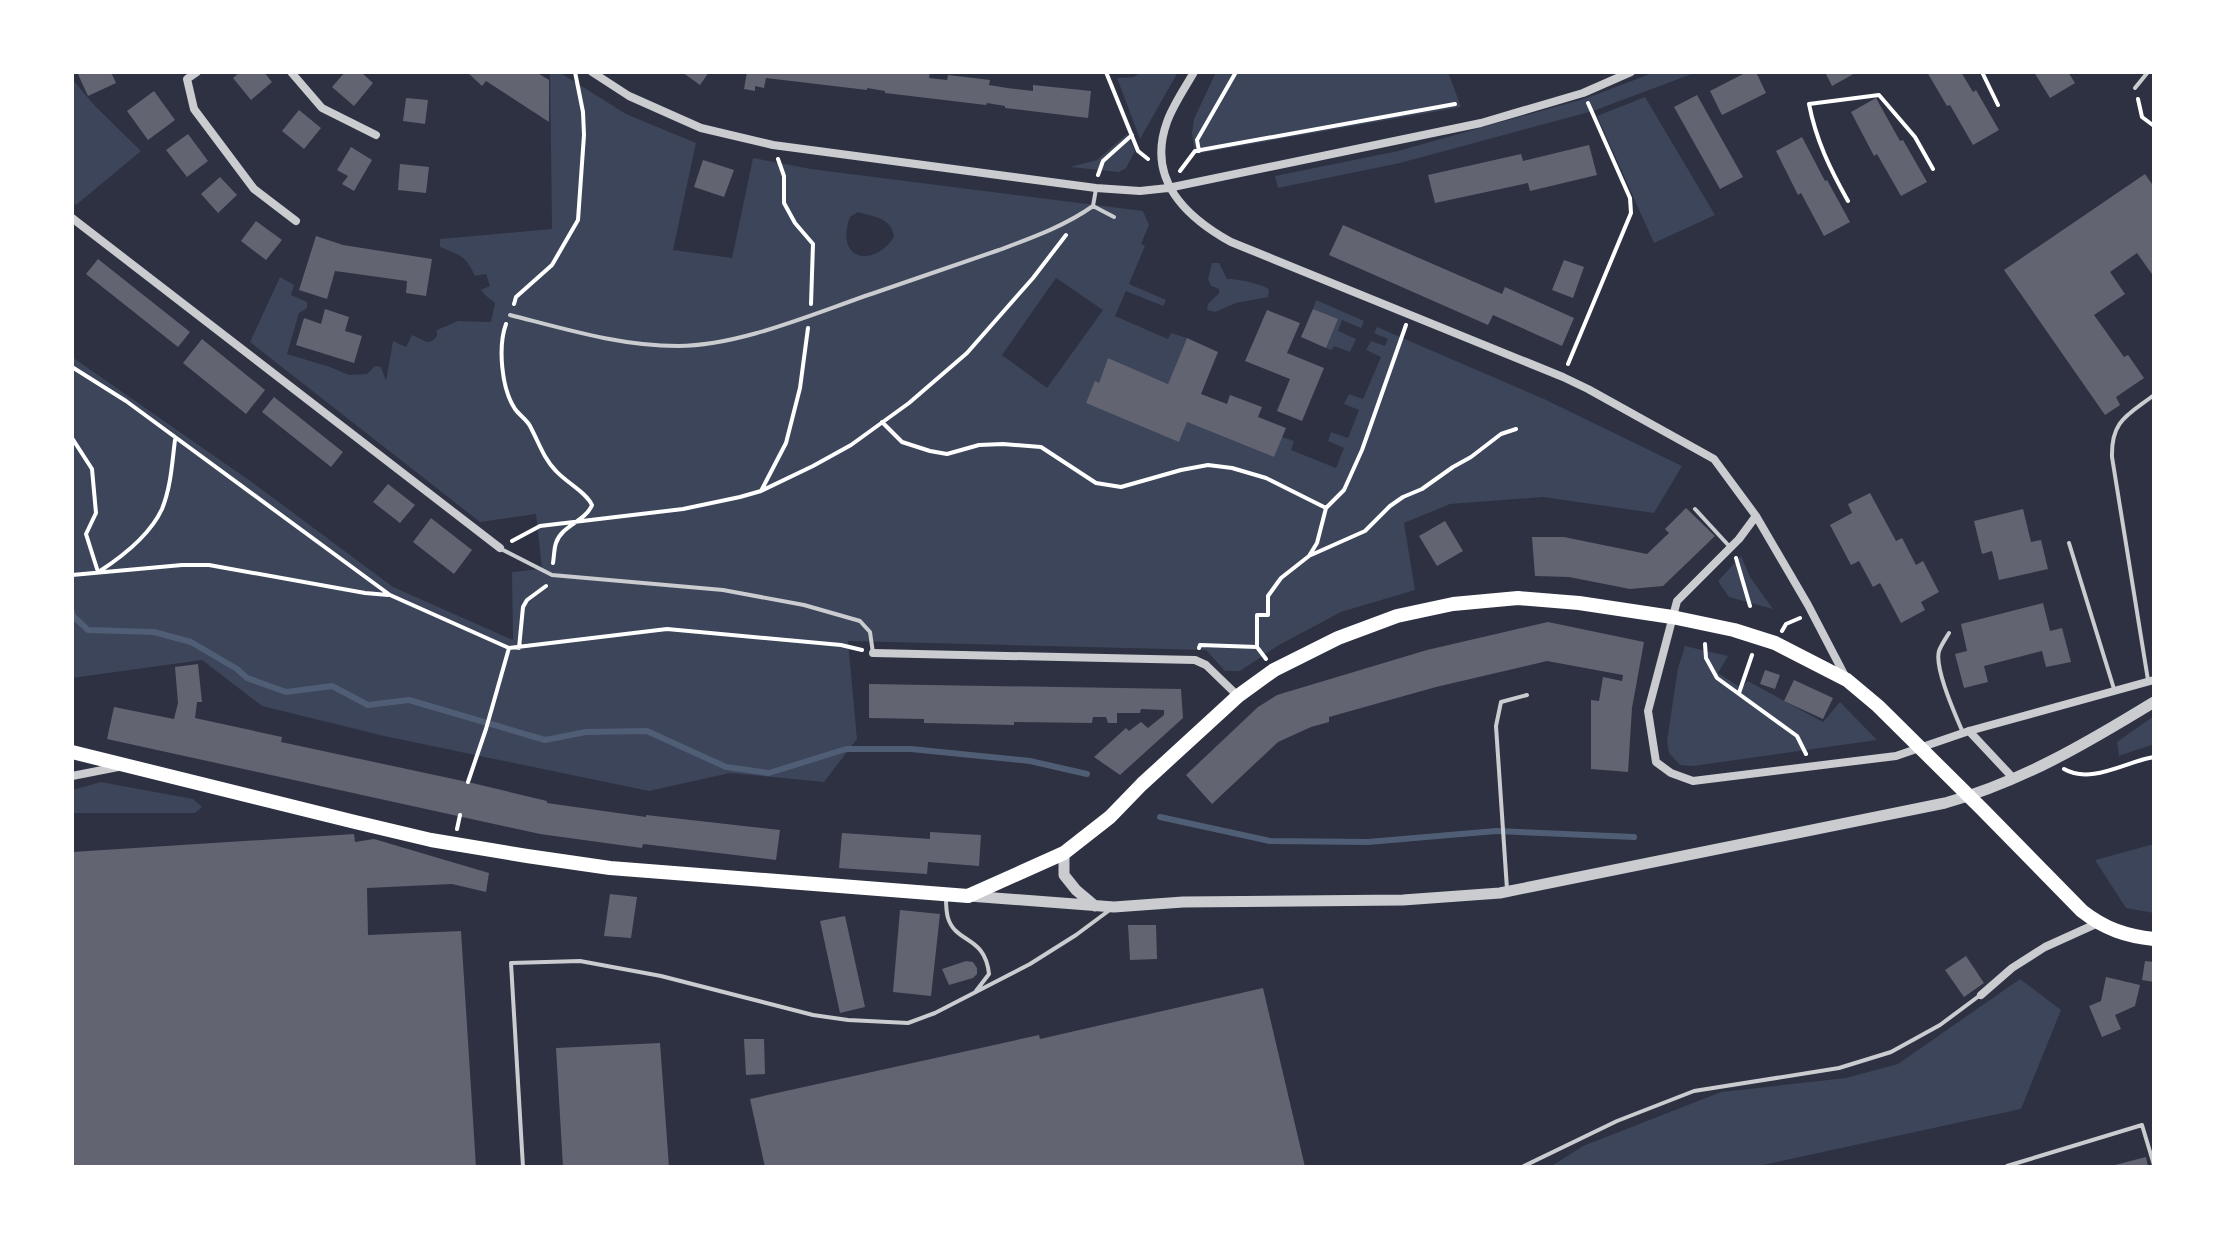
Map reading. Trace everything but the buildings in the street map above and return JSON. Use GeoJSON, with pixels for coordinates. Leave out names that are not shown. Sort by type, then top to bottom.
{"type":"FeatureCollection","features":[{"type":"Feature","properties":{"kind":"main road"},"geometry":{"type":"LineString","coordinates":[[72,752],[431,840],[527,856],[610,868],[968,896],[1064,853],[1110,817],[1238,696],[1274,670],[1338,638],[1397,616],[1453,604],[1518,598],[1579,603],[1734,630],[1775,643],[1847,680],[1878,706],[2093,920],[2131,937],[2154,939]]}},
{"type":"Feature","properties":{"kind":"street"},"geometry":{"type":"LineString","coordinates":[[291,72],[322,108],[376,135]]}},
{"type":"Feature","properties":{"kind":"street"},"geometry":{"type":"LineString","coordinates":[[592,72],[629,96],[701,128],[773,145],[1096,188],[1140,191],[1168,188],[1481,123],[1583,93],[1631,72]]}},
{"type":"Feature","properties":{"kind":"street"},"geometry":{"type":"LineString","coordinates":[[1194,72],[1167,123],[1161,155],[1168,188],[1186,211],[1231,242],[1563,377],[1714,459],[1756,516],[1847,680]]}},
{"type":"Feature","properties":{"kind":"street"},"geometry":{"type":"LineString","coordinates":[[194,74],[187,79],[194,109],[254,189],[296,221]]}},
{"type":"Feature","properties":{"kind":"street"},"geometry":{"type":"LineString","coordinates":[[72,218],[500,548]]}},
{"type":"Feature","properties":{"kind":"street"},"geometry":{"type":"LineString","coordinates":[[1756,516],[1677,601],[1648,711],[1656,762],[1671,773],[1693,781],[1896,756],[1966,732],[2151,681]]}},
{"type":"Feature","properties":{"kind":"street"},"geometry":{"type":"LineString","coordinates":[[873,653],[1195,660],[1206,665],[1238,696]]}},
{"type":"Feature","properties":{"kind":"street"},"geometry":{"type":"LineString","coordinates":[[968,896],[1114,907],[1183,902],[1403,900],[1507,891],[1983,793],[2052,761],[2154,702]]}},
{"type":"Feature","properties":{"kind":"street"},"geometry":{"type":"LineString","coordinates":[[1966,732],[2014,779]]}},
{"type":"Feature","properties":{"kind":"street"},"geometry":{"type":"LineString","coordinates":[[72,776],[125,766]]}},
{"type":"Feature","properties":{"kind":"street"},"geometry":{"type":"LineString","coordinates":[[1064,853],[1064,875],[1076,890],[1096,906]]}},
{"type":"Feature","properties":{"kind":"street"},"geometry":{"type":"LineString","coordinates":[[1981,995],[2012,968],[2093,920]]}},
{"type":"Feature","properties":{"kind":"lane"},"geometry":{"type":"LineString","coordinates":[[181,72],[194,74]]}},
{"type":"Feature","properties":{"kind":"lane"},"geometry":{"type":"LineString","coordinates":[[2135,88],[2148,72]]}},
{"type":"Feature","properties":{"kind":"lane"},"geometry":{"type":"LineString","coordinates":[[510,315],[640,344],[679,346],[722,341],[1042,234],[1093,206],[1096,188]]}},
{"type":"Feature","properties":{"kind":"lane"},"geometry":{"type":"LineString","coordinates":[[1093,206],[1114,217]]}},
{"type":"Feature","properties":{"kind":"lane"},"geometry":{"type":"LineString","coordinates":[[2151,681],[2111,439],[2117,426],[2154,395]]}},
{"type":"Feature","properties":{"kind":"lane"},"geometry":{"type":"LineString","coordinates":[[1695,509],[1730,547]]}},
{"type":"Feature","properties":{"kind":"lane"},"geometry":{"type":"LineString","coordinates":[[2069,543],[2115,691]]}},
{"type":"Feature","properties":{"kind":"lane"},"geometry":{"type":"LineString","coordinates":[[500,548],[552,575],[723,590],[804,605],[860,621],[870,632],[873,653]]}},
{"type":"Feature","properties":{"kind":"lane"},"geometry":{"type":"LineString","coordinates":[[1949,633],[1939,651],[1939,661],[1951,706],[1966,732]]}},
{"type":"Feature","properties":{"kind":"lane"},"geometry":{"type":"LineString","coordinates":[[1507,891],[1496,726],[1501,702],[1527,695]]}},
{"type":"Feature","properties":{"kind":"lane"},"geometry":{"type":"LineString","coordinates":[[945,895],[948,920],[988,958],[989,974],[974,992]]}},
{"type":"Feature","properties":{"kind":"lane"},"geometry":{"type":"LineString","coordinates":[[523,1167],[511,963],[580,961],[661,976],[774,1006],[848,1020],[908,1023],[935,1013],[1030,964],[1114,907]]}},
{"type":"Feature","properties":{"kind":"lane"},"geometry":{"type":"LineString","coordinates":[[1522,1167],[1617,1121],[1694,1091],[1839,1068],[1891,1052],[1940,1025],[1981,995]]}},
{"type":"Feature","properties":{"kind":"lane"},"geometry":{"type":"LineString","coordinates":[[2007,1166],[2142,1125],[2154,1165]]}},
{"type":"Feature","properties":{"kind":"path"},"geometry":{"type":"LineString","coordinates":[[519,648],[523,607],[527,600],[540,592],[552,575],[556,543],[563,530],[589,513],[592,505],[588,497],[552,468],[530,423],[514,408],[502,364],[502,336],[516,297],[552,265],[578,220],[584,135],[575,72]]}},
{"type":"Feature","properties":{"kind":"path"},"geometry":{"type":"LineString","coordinates":[[1106,72],[1138,151],[1148,159]]}},
{"type":"Feature","properties":{"kind":"path"},"geometry":{"type":"LineString","coordinates":[[1236,72],[1197,140],[1197,151],[1455,104]]}},
{"type":"Feature","properties":{"kind":"path"},"geometry":{"type":"LineString","coordinates":[[1982,72],[1998,105]]}},
{"type":"Feature","properties":{"kind":"path"},"geometry":{"type":"LineString","coordinates":[[2135,88],[2142,117],[2154,126]]}},
{"type":"Feature","properties":{"kind":"path"},"geometry":{"type":"LineString","coordinates":[[1563,377],[1631,213],[1630,198],[1583,93]]}},
{"type":"Feature","properties":{"kind":"path"},"geometry":{"type":"LineString","coordinates":[[1848,201],[1828,165],[1809,104],[1879,95],[1915,137],[1933,169]]}},
{"type":"Feature","properties":{"kind":"path"},"geometry":{"type":"LineString","coordinates":[[1096,188],[1103,161],[1132,135]]}},
{"type":"Feature","properties":{"kind":"path"},"geometry":{"type":"LineString","coordinates":[[500,548],[540,526],[683,509],[761,491],[851,445],[909,403],[967,353],[1033,278],[1085,212]]}},
{"type":"Feature","properties":{"kind":"path"},"geometry":{"type":"LineString","coordinates":[[1309,556],[1317,543],[1326,508],[1344,490],[1362,450],[1410,315]]}},
{"type":"Feature","properties":{"kind":"path"},"geometry":{"type":"LineString","coordinates":[[72,367],[126,401],[175,440],[390,595],[509,648],[667,629],[841,645],[873,653]]}},
{"type":"Feature","properties":{"kind":"path"},"geometry":{"type":"LineString","coordinates":[[882,422],[902,442],[947,454],[979,445],[1041,447],[1096,483],[1121,487],[1195,467],[1232,468],[1266,478],[1326,508]]}},
{"type":"Feature","properties":{"kind":"path"},"geometry":{"type":"LineString","coordinates":[[1274,670],[1257,647],[1257,615],[1268,615],[1268,596],[1281,578],[1309,556],[1365,531],[1403,497],[1422,489],[1501,434],[1516,429]]}},
{"type":"Feature","properties":{"kind":"path"},"geometry":{"type":"LineString","coordinates":[[72,438],[92,469],[96,513],[86,534],[98,572]]}},
{"type":"Feature","properties":{"kind":"path"},"geometry":{"type":"LineString","coordinates":[[98,572],[124,555],[161,511],[170,482],[175,440]]}},
{"type":"Feature","properties":{"kind":"path"},"geometry":{"type":"LineString","coordinates":[[1730,547],[1739,563],[1750,606]]}},
{"type":"Feature","properties":{"kind":"path"},"geometry":{"type":"LineString","coordinates":[[72,575],[209,565],[390,595]]}},
{"type":"Feature","properties":{"kind":"path"},"geometry":{"type":"LineString","coordinates":[[1775,643],[1786,624],[1812,613]]}},
{"type":"Feature","properties":{"kind":"path"},"geometry":{"type":"LineString","coordinates":[[1705,644],[1706,658],[1717,678],[1797,736],[1803,748]]}},
{"type":"Feature","properties":{"kind":"path"},"geometry":{"type":"LineString","coordinates":[[1195,660],[1200,645],[1257,647]]}},
{"type":"Feature","properties":{"kind":"path"},"geometry":{"type":"LineString","coordinates":[[468,782],[509,648]]}},
{"type":"Feature","properties":{"kind":"path"},"geometry":{"type":"LineString","coordinates":[[1739,693],[1752,655]]}},
{"type":"Feature","properties":{"kind":"path"},"geometry":{"type":"LineString","coordinates":[[2052,761],[2072,774],[2093,774],[2154,757]]}},
{"type":"Feature","properties":{"kind":"shaded area"},"geometry":{"type":"Polygon","coordinates":[[[550,72],[559,72],[626,114],[696,143],[673,250],[732,258],[753,158],[811,169],[1143,211],[1149,225],[1141,244],[1145,246],[1129,284],[1166,300],[1163,306],[1126,291],[1115,316],[1168,339],[1171,333],[1187,338],[1168,384],[1108,358],[1099,383],[1095,382],[1179,442],[1187,422],[1274,457],[1282,437],[1294,441],[1291,450],[1336,468],[1344,448],[1328,441],[1331,432],[1348,438],[1359,410],[1344,404],[1349,394],[1363,399],[1381,357],[1366,350],[1371,341],[1385,346],[1388,339],[1374,333],[1377,327],[1544,399],[1682,466],[1654,513],[1543,497],[1450,504],[1404,523],[1415,590],[1341,612],[1279,645],[1240,671],[1225,671],[1206,650],[848,641],[857,739],[824,782],[730,773],[649,791],[384,736],[262,706],[202,660],[72,678],[72,357],[253,483],[393,587],[513,640],[512,572],[542,569],[536,514],[480,522],[250,342],[280,277],[294,285],[291,295],[307,302],[307,308],[299,313],[287,354],[349,375],[367,374],[375,366],[381,367],[386,381],[393,341],[406,347],[412,335],[432,341],[437,336],[437,330],[458,321],[491,322],[495,303],[481,290],[490,286],[486,274],[475,276],[462,257],[440,247],[440,239],[552,229],[550,72]],[[858,212],[850,217],[847,243],[858,255],[867,256],[886,247],[894,237],[893,231],[881,219],[858,212]],[[1056,278],[1002,355],[1047,388],[1103,310],[1056,278]]]}},
{"type":"Feature","properties":{"kind":"shaded area"},"geometry":{"type":"Polygon","coordinates":[[[1141,72],[1178,72],[1140,139],[1117,78],[1134,77],[1141,72]]]}},
{"type":"Feature","properties":{"kind":"shaded area"},"geometry":{"type":"Polygon","coordinates":[[[1216,72],[1448,72],[1461,107],[1195,154],[1194,119],[1216,72]]]}},
{"type":"Feature","properties":{"kind":"shaded area"},"geometry":{"type":"Polygon","coordinates":[[[1655,72],[1697,72],[1593,111],[1400,163],[1278,188],[1275,176],[1398,151],[1587,98],[1655,72]]]}},
{"type":"Feature","properties":{"kind":"shaded area"},"geometry":{"type":"Polygon","coordinates":[[[72,79],[141,151],[76,205],[72,202],[72,79]]]}},
{"type":"Feature","properties":{"kind":"shaded area"},"geometry":{"type":"Polygon","coordinates":[[[1645,97],[1715,215],[1654,243],[1597,116],[1645,97]]]}},
{"type":"Feature","properties":{"kind":"shaded area"},"geometry":{"type":"Polygon","coordinates":[[[1127,134],[1135,151],[1126,168],[1119,172],[1070,167],[1097,160],[1127,134]]]}},
{"type":"Feature","properties":{"kind":"shaded area"},"geometry":{"type":"Polygon","coordinates":[[[1212,263],[1219,263],[1227,279],[1269,289],[1268,297],[1236,303],[1215,312],[1207,310],[1208,304],[1219,293],[1219,289],[1211,286],[1208,279],[1212,263]]]}},
{"type":"Feature","properties":{"kind":"shaded area"},"geometry":{"type":"Polygon","coordinates":[[[1316,300],[1364,321],[1361,328],[1342,320],[1338,331],[1356,339],[1350,352],[1334,346],[1332,350],[1326,348],[1337,320],[1313,309],[1316,300]]]}},
{"type":"Feature","properties":{"kind":"shaded area"},"geometry":{"type":"Polygon","coordinates":[[[1741,556],[1750,577],[1773,609],[1729,597],[1718,581],[1741,556]]]}},
{"type":"Feature","properties":{"kind":"shaded area"},"geometry":{"type":"Polygon","coordinates":[[[1685,646],[1728,656],[1718,673],[1741,688],[1748,681],[1823,722],[1840,702],[1877,740],[1693,766],[1680,765],[1669,753],[1667,741],[1678,668],[1685,646]]]}},
{"type":"Feature","properties":{"kind":"shaded area"},"geometry":{"type":"Polygon","coordinates":[[[2154,716],[2154,744],[2119,756],[2117,742],[2154,716]]]}},
{"type":"Feature","properties":{"kind":"shaded area"},"geometry":{"type":"Polygon","coordinates":[[[101,782],[193,799],[202,807],[195,813],[72,813],[72,790],[101,782]]]}},
{"type":"Feature","properties":{"kind":"shaded area"},"geometry":{"type":"Polygon","coordinates":[[[2154,844],[2154,913],[2126,908],[2095,860],[2154,844]]]}},
{"type":"Feature","properties":{"kind":"shaded area"},"geometry":{"type":"Polygon","coordinates":[[[2020,979],[2061,1010],[2021,1109],[1754,1167],[1550,1167],[1583,1146],[1721,1092],[1846,1078],[1898,1064],[2020,979]]]}},
{"type":"Feature","properties":{"kind":"waterway"},"geometry":{"type":"LineString","coordinates":[[72,612],[88,630],[154,632],[191,642],[247,678],[286,692],[332,686],[368,705],[409,700],[545,740],[586,732],[647,731],[726,767],[769,773],[846,749],[911,749],[1030,761],[1087,774]]}},
{"type":"Feature","properties":{"kind":"waterway"},"geometry":{"type":"LineString","coordinates":[[1160,817],[1270,841],[1368,842],[1496,831],[1634,837]]}}]}
